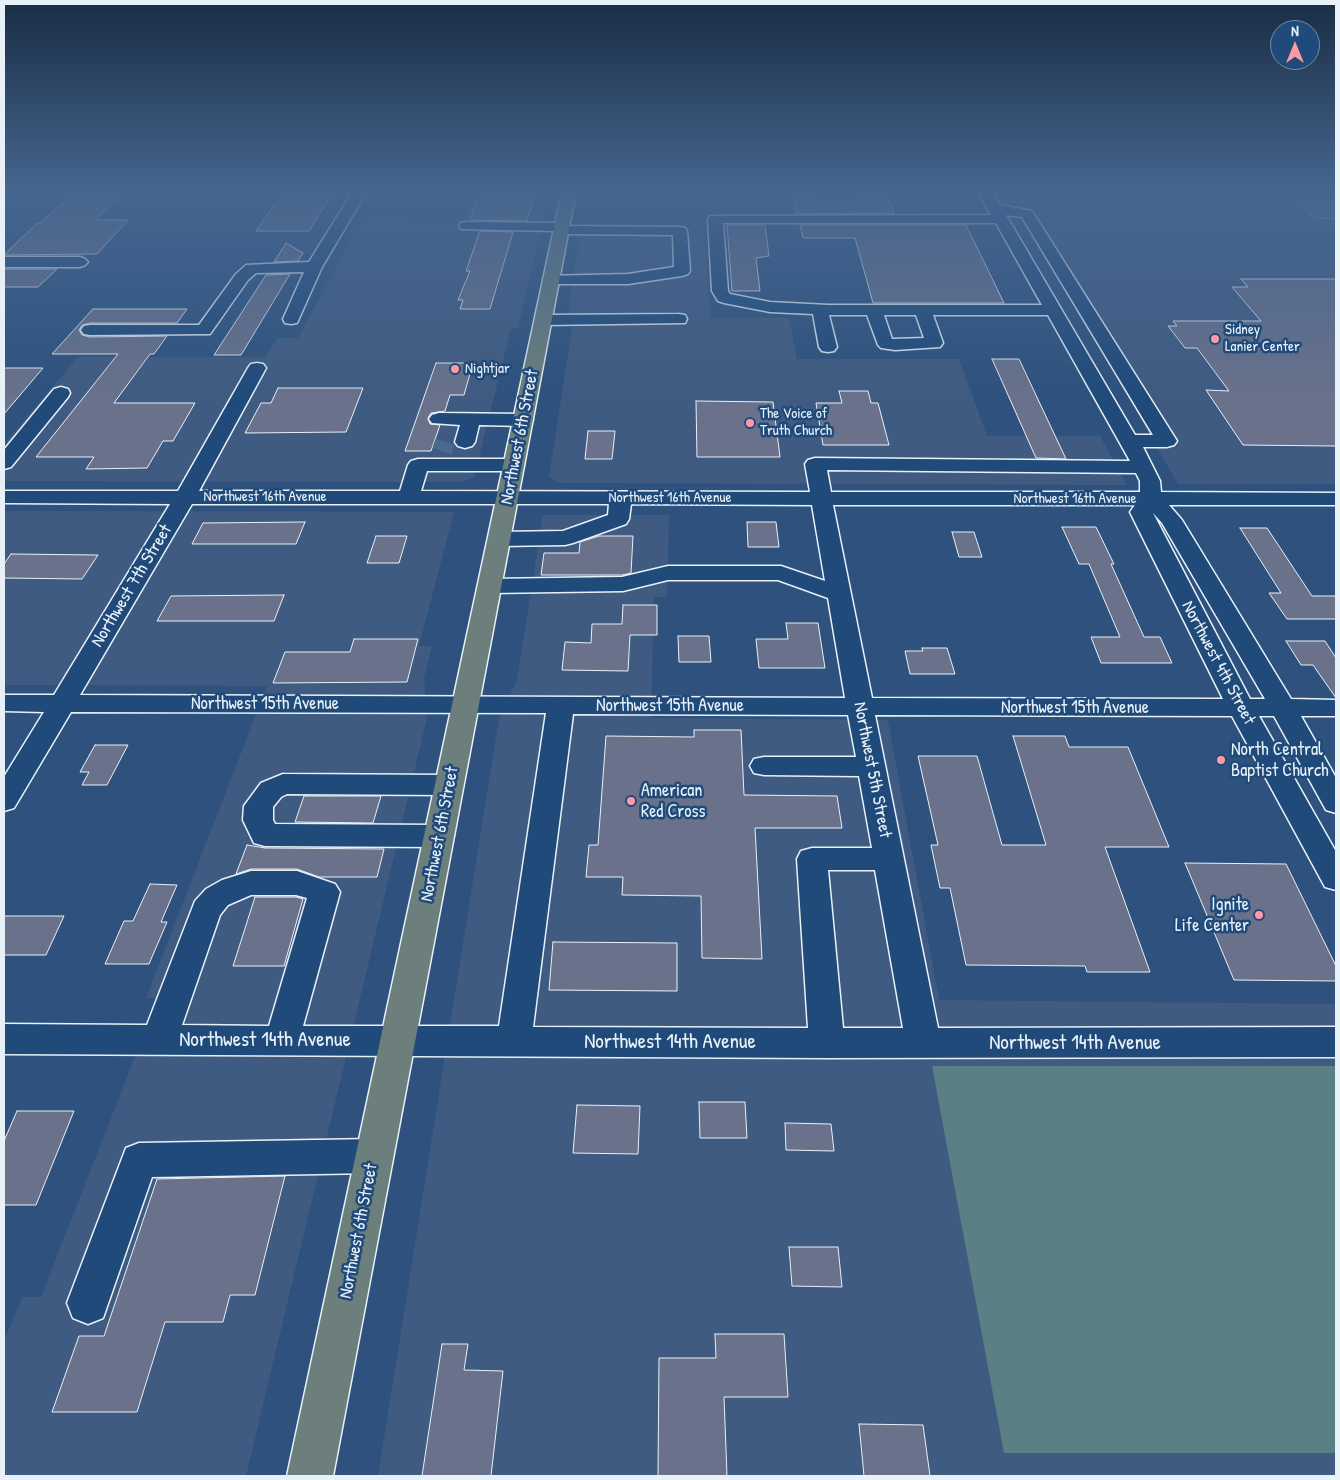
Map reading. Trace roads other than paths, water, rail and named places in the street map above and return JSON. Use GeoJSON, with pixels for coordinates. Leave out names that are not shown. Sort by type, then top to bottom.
{"type":"FeatureCollection","features":[{"type":"Feature","properties":{"kind":"main road","name":"Northwest 6th Street"},"geometry":{"type":"LineString","coordinates":[[310,1476],[555,260]]}},
{"type":"Feature","properties":{"kind":"street"},"geometry":{"type":"LineString","coordinates":[[291,319],[319,260]]}},
{"type":"Feature","properties":{"kind":"street"},"geometry":{"type":"LineString","coordinates":[[551,279],[628,279],[682,271],[681,260]]}},
{"type":"Feature","properties":{"kind":"street"},"geometry":{"type":"LineString","coordinates":[[718,260],[720,291],[724,298],[770,307],[820,310],[1053,310]]}},
{"type":"Feature","properties":{"kind":"street","name":"Northwest 4th Street"},"geometry":{"type":"LineString","coordinates":[[1025,260],[1144,467],[1150,481],[1151,500],[1170,520],[1283,708],[1336,802]]}},
{"type":"Feature","properties":{"kind":"street"},"geometry":{"type":"LineString","coordinates":[[1055,260],[1167,441],[1129,441]]}},
{"type":"Feature","properties":{"kind":"street"},"geometry":{"type":"LineString","coordinates":[[4,262],[80,262]]}},
{"type":"Feature","properties":{"kind":"street"},"geometry":{"type":"LineString","coordinates":[[90,330],[204,330],[242,277],[252,268],[314,268]]}},
{"type":"Feature","properties":{"kind":"street"},"geometry":{"type":"LineString","coordinates":[[820,310],[828,347]]}},
{"type":"Feature","properties":{"kind":"street"},"geometry":{"type":"LineString","coordinates":[[874,310],[887,344],[934,344],[923,310]]}},
{"type":"Feature","properties":{"kind":"street"},"geometry":{"type":"LineString","coordinates":[[543,320],[679,319]]}},
{"type":"Feature","properties":{"kind":"street","name":"Northwest 7th Street"},"geometry":{"type":"LineString","coordinates":[[4,802],[186,496],[257,368]]}},
{"type":"Feature","properties":{"kind":"street"},"geometry":{"type":"LineString","coordinates":[[4,463],[61,392]]}},
{"type":"Feature","properties":{"kind":"street"},"geometry":{"type":"LineString","coordinates":[[409,497],[418,465],[453,441],[523,420]]}},
{"type":"Feature","properties":{"kind":"street"},"geometry":{"type":"LineString","coordinates":[[453,441],[514,465]]}},
{"type":"Feature","properties":{"kind":"street","name":"Northwest 5th Street"},"geometry":{"type":"LineString","coordinates":[[923,1043],[815,464],[1144,467]]}},
{"type":"Feature","properties":{"kind":"street","name":"Northwest 16th Avenue"},"geometry":{"type":"LineString","coordinates":[[4,497],[1336,499]]}},
{"type":"Feature","properties":{"kind":"street"},"geometry":{"type":"LineString","coordinates":[[499,539],[565,538],[618,519],[621,498]]}},
{"type":"Feature","properties":{"kind":"street","name":"Northwest 4th Street"},"geometry":{"type":"LineString","coordinates":[[1151,500],[1141,512],[1241,708],[1336,879]]}},
{"type":"Feature","properties":{"kind":"street"},"geometry":{"type":"LineString","coordinates":[[490,586],[623,584],[668,573],[781,573],[839,594]]}},
{"type":"Feature","properties":{"kind":"street","name":"Northwest 15th Avenue"},"geometry":{"type":"LineString","coordinates":[[4,703],[860,708],[1336,708]]}},
{"type":"Feature","properties":{"kind":"street"},"geometry":{"type":"LineString","coordinates":[[514,1041],[561,705]]}},
{"type":"Feature","properties":{"kind":"street"},"geometry":{"type":"LineString","coordinates":[[764,766],[871,767]]}},
{"type":"Feature","properties":{"kind":"street"},"geometry":{"type":"LineString","coordinates":[[439,836],[265,835],[258,820],[259,806],[271,790],[283,784],[449,786]]}},
{"type":"Feature","properties":{"kind":"street"},"geometry":{"type":"LineString","coordinates":[[827,1043],[812,859],[888,859]]}},
{"type":"Feature","properties":{"kind":"street"},"geometry":{"type":"LineString","coordinates":[[159,1040],[206,910],[217,897],[233,888],[251,883],[297,883],[324,892],[282,1040]]}},
{"type":"Feature","properties":{"kind":"street","name":"Northwest 14th Avenue"},"geometry":{"type":"LineString","coordinates":[[4,1039],[827,1043],[1336,1042]]}},
{"type":"Feature","properties":{"kind":"street"},"geometry":{"type":"LineString","coordinates":[[88,1303],[139,1160],[374,1156]]}},
{"type":"Feature","properties":{"kind":"tunnel"},"geometry":{"type":"LineString","coordinates":[[442,451],[445,442]]}},
{"type":"Feature","properties":{"kind":"place","name":"Sidney Lanier Center"},"geometry":{"type":"Point","coordinates":[1215,339]}},
{"type":"Feature","properties":{"kind":"place","name":"Nightjar"},"geometry":{"type":"Point","coordinates":[455,369]}},
{"type":"Feature","properties":{"kind":"place","name":"The Voice of Truth Church"},"geometry":{"type":"Point","coordinates":[750,423]}},
{"type":"Feature","properties":{"kind":"place","name":"North Central Baptist Church"},"geometry":{"type":"Point","coordinates":[1221,760]}},
{"type":"Feature","properties":{"kind":"place","name":"American Red Cross"},"geometry":{"type":"Point","coordinates":[631,801]}},
{"type":"Feature","properties":{"kind":"place","name":"Ignite Life Center"},"geometry":{"type":"Point","coordinates":[1259,915]}}]}
